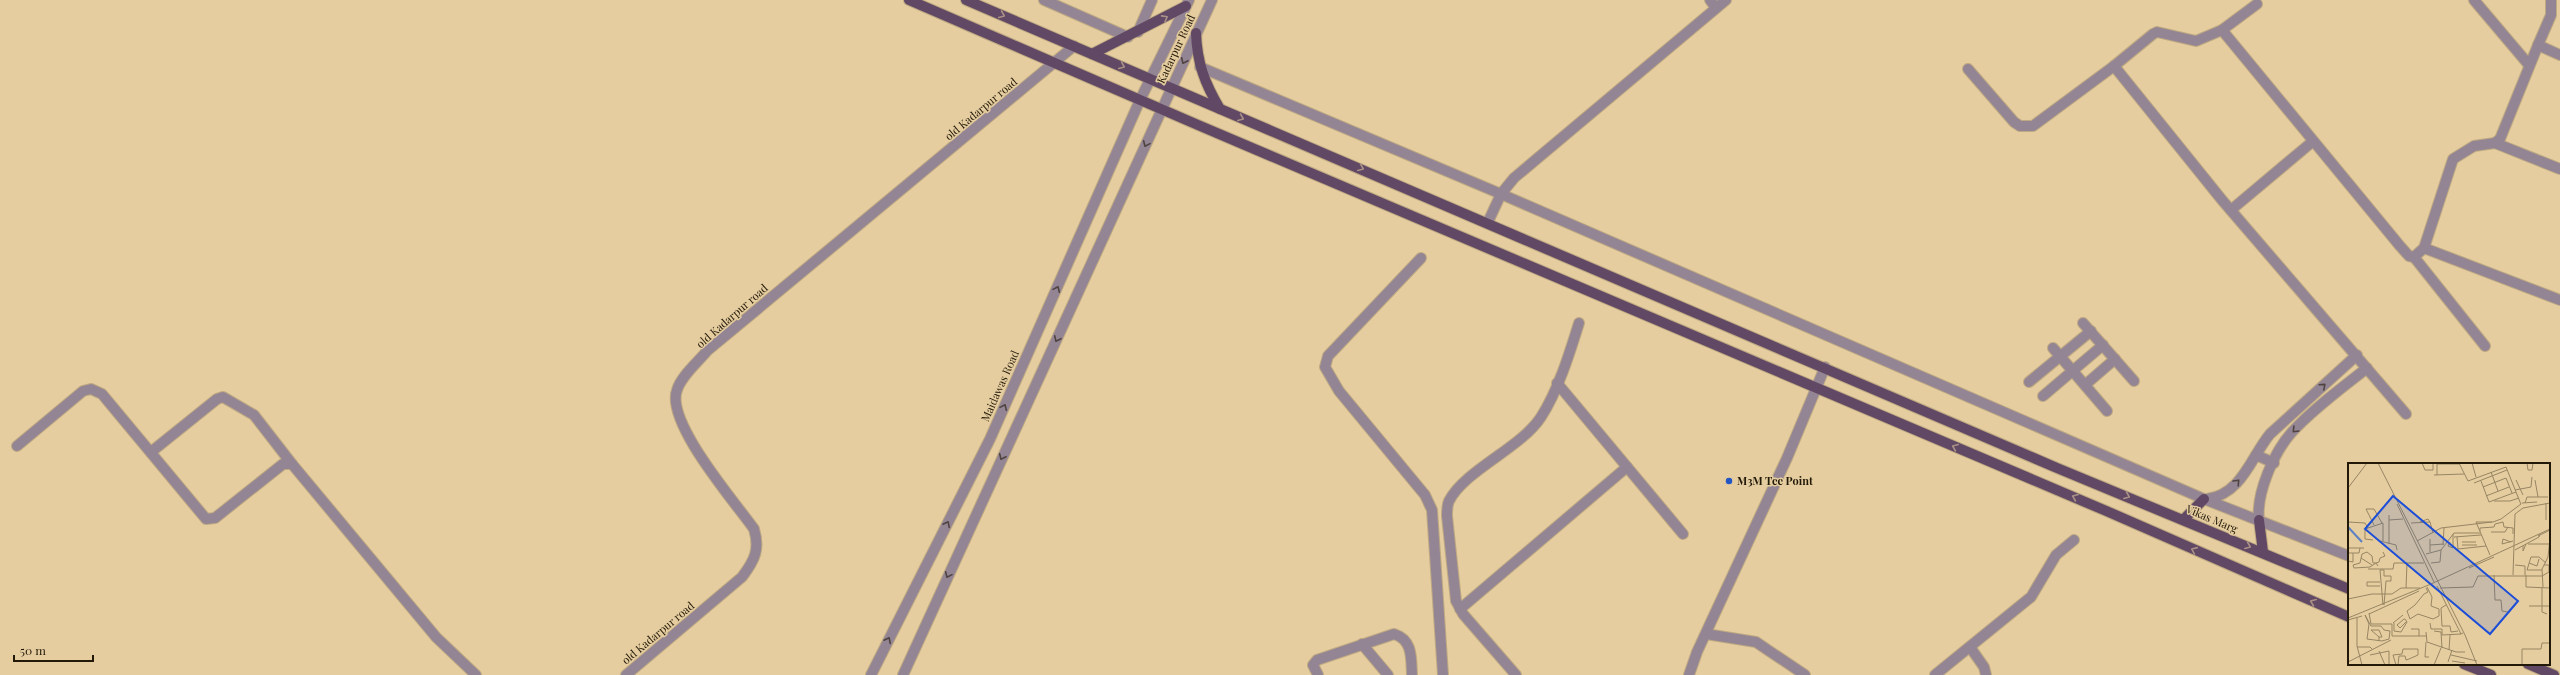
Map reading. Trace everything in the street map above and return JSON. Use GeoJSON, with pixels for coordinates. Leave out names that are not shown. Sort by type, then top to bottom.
{"type":"FeatureCollection","features":[{"type":"Feature","properties":{"kind":"main road"},"geometry":{"type":"LineString","coordinates":[[908,0],[1054,64],[1816,389],[2104,510],[2348,617]]}},
{"type":"Feature","properties":{"kind":"main road","name":"Vikas Marg"},"geometry":{"type":"LineString","coordinates":[[966,0],[1151,79],[1171,89],[1488,222],[2066,471],[2263,552],[2348,590]]}},
{"type":"Feature","properties":{"kind":"main road"},"geometry":{"type":"LineString","coordinates":[[1092,54],[1138,32],[1187,3]]}},
{"type":"Feature","properties":{"kind":"main road"},"geometry":{"type":"LineString","coordinates":[[1196,33],[1200,67],[1220,109]]}},
{"type":"Feature","properties":{"kind":"main road"},"geometry":{"type":"LineString","coordinates":[[2184,519],[2204,499]]}},
{"type":"Feature","properties":{"kind":"main road"},"geometry":{"type":"LineString","coordinates":[[2259,520],[2263,552]]}},
{"type":"Feature","properties":{"kind":"main road"},"geometry":{"type":"LineString","coordinates":[[2466,665],[2491,675]]}},
{"type":"Feature","properties":{"kind":"main road"},"geometry":{"type":"LineString","coordinates":[[2530,665],[2554,675]]}},
{"type":"Feature","properties":{"kind":"street"},"geometry":{"type":"LineString","coordinates":[[1044,0],[1128,37]]}},
{"type":"Feature","properties":{"kind":"street"},"geometry":{"type":"LineString","coordinates":[[1138,32],[1152,0]]}},
{"type":"Feature","properties":{"kind":"street","name":"Kadarpur Road"},"geometry":{"type":"LineString","coordinates":[[1162,109],[1212,0]]}},
{"type":"Feature","properties":{"kind":"street"},"geometry":{"type":"LineString","coordinates":[[1488,222],[1501,194],[1523,170],[1713,4],[1726,0]]}},
{"type":"Feature","properties":{"kind":"street"},"geometry":{"type":"LineString","coordinates":[[2474,0],[2529,65]]}},
{"type":"Feature","properties":{"kind":"street"},"geometry":{"type":"LineString","coordinates":[[2495,143],[2505,133],[2529,65],[2551,15],[2551,0]]}},
{"type":"Feature","properties":{"kind":"street","name":"Kadarpur Road"},"geometry":{"type":"LineString","coordinates":[[1140,100],[1187,3]]}},
{"type":"Feature","properties":{"kind":"street"},"geometry":{"type":"LineString","coordinates":[[1968,69],[2014,122],[2026,127],[2041,122],[2088,84],[2114,66],[2157,32],[2196,41],[2222,30],[2257,4]]}},
{"type":"Feature","properties":{"kind":"street"},"geometry":{"type":"LineString","coordinates":[[2222,30],[2312,142],[2400,246],[2409,256],[2414,257],[2485,346]]}},
{"type":"Feature","properties":{"kind":"street"},"geometry":{"type":"LineString","coordinates":[[2538,45],[2560,55]]}},
{"type":"Feature","properties":{"kind":"street","name":"old Kadarpur road"},"geometry":{"type":"LineString","coordinates":[[626,675],[742,576],[754,561],[758,543],[754,529],[684,432],[676,410],[677,390],[707,351],[1074,46]]}},
{"type":"Feature","properties":{"kind":"street"},"geometry":{"type":"LineString","coordinates":[[2114,66],[2231,210],[2357,355],[2406,414]]}},
{"type":"Feature","properties":{"kind":"street"},"geometry":{"type":"LineString","coordinates":[[1200,67],[1501,194],[2204,499],[2348,556]]}},
{"type":"Feature","properties":{"kind":"street","name":"Maidawas Road"},"geometry":{"type":"LineString","coordinates":[[871,675],[990,439],[1140,100]]}},
{"type":"Feature","properties":{"kind":"street"},"geometry":{"type":"LineString","coordinates":[[903,675],[1162,109]]}},
{"type":"Feature","properties":{"kind":"street"},"geometry":{"type":"LineString","coordinates":[[2231,210],[2312,142]]}},
{"type":"Feature","properties":{"kind":"street"},"geometry":{"type":"LineString","coordinates":[[2414,257],[2420,254],[2424,248],[2453,159],[2474,146],[2495,143],[2560,169]]}},
{"type":"Feature","properties":{"kind":"street"},"geometry":{"type":"LineString","coordinates":[[2424,248],[2560,300]]}},
{"type":"Feature","properties":{"kind":"street"},"geometry":{"type":"LineString","coordinates":[[1422,258],[1328,356],[1325,367],[1339,391],[1429,501],[1432,510],[1443,675]]}},
{"type":"Feature","properties":{"kind":"street"},"geometry":{"type":"LineString","coordinates":[[1516,675],[1460,609],[1453,589],[1447,516],[1448,502],[1458,488],[1531,430],[1541,417],[1579,323]]}},
{"type":"Feature","properties":{"kind":"street"},"geometry":{"type":"LineString","coordinates":[[2084,323],[2134,381]]}},
{"type":"Feature","properties":{"kind":"street"},"geometry":{"type":"LineString","coordinates":[[2029,382],[2091,331]]}},
{"type":"Feature","properties":{"kind":"street"},"geometry":{"type":"LineString","coordinates":[[2043,396],[2103,345]]}},
{"type":"Feature","properties":{"kind":"street"},"geometry":{"type":"LineString","coordinates":[[2053,348],[2107,411]]}},
{"type":"Feature","properties":{"kind":"street"},"geometry":{"type":"LineString","coordinates":[[2204,499],[2219,497],[2229,491],[2242,477],[2270,434],[2357,355]]}},
{"type":"Feature","properties":{"kind":"street"},"geometry":{"type":"LineString","coordinates":[[2085,385],[2115,359]]}},
{"type":"Feature","properties":{"kind":"street"},"geometry":{"type":"LineString","coordinates":[[1689,675],[1825,368]]}},
{"type":"Feature","properties":{"kind":"street"},"geometry":{"type":"LineString","coordinates":[[2259,520],[2259,500],[2274,463],[2292,432],[2367,368]]}},
{"type":"Feature","properties":{"kind":"street"},"geometry":{"type":"LineString","coordinates":[[1556,383],[1683,534]]}},
{"type":"Feature","properties":{"kind":"street"},"geometry":{"type":"LineString","coordinates":[[17,446],[83,391],[91,389],[102,394],[206,519],[215,518],[283,464],[292,464]]}},
{"type":"Feature","properties":{"kind":"street"},"geometry":{"type":"LineString","coordinates":[[151,452],[217,399],[223,397],[254,415],[292,464],[436,637],[476,675]]}},
{"type":"Feature","properties":{"kind":"street"},"geometry":{"type":"LineString","coordinates":[[2256,455],[2274,463]]}},
{"type":"Feature","properties":{"kind":"street"},"geometry":{"type":"LineString","coordinates":[[1460,609],[1627,467]]}},
{"type":"Feature","properties":{"kind":"street"},"geometry":{"type":"LineString","coordinates":[[1936,675],[2030,597],[2056,555],[2074,540]]}},
{"type":"Feature","properties":{"kind":"street"},"geometry":{"type":"LineString","coordinates":[[1318,675],[1313,665],[1317,660],[1394,634],[1401,636],[1406,640],[1411,651],[1412,675]]}},
{"type":"Feature","properties":{"kind":"street"},"geometry":{"type":"LineString","coordinates":[[1706,634],[1756,642],[1805,675]]}},
{"type":"Feature","properties":{"kind":"street"},"geometry":{"type":"LineString","coordinates":[[1362,644],[1388,675]]}},
{"type":"Feature","properties":{"kind":"street"},"geometry":{"type":"LineString","coordinates":[[1970,647],[1984,667],[1986,675]]}},
{"type":"Feature","properties":{"kind":"place","name":"M3M Tee Point"},"geometry":{"type":"Point","coordinates":[1729,481]}}]}
